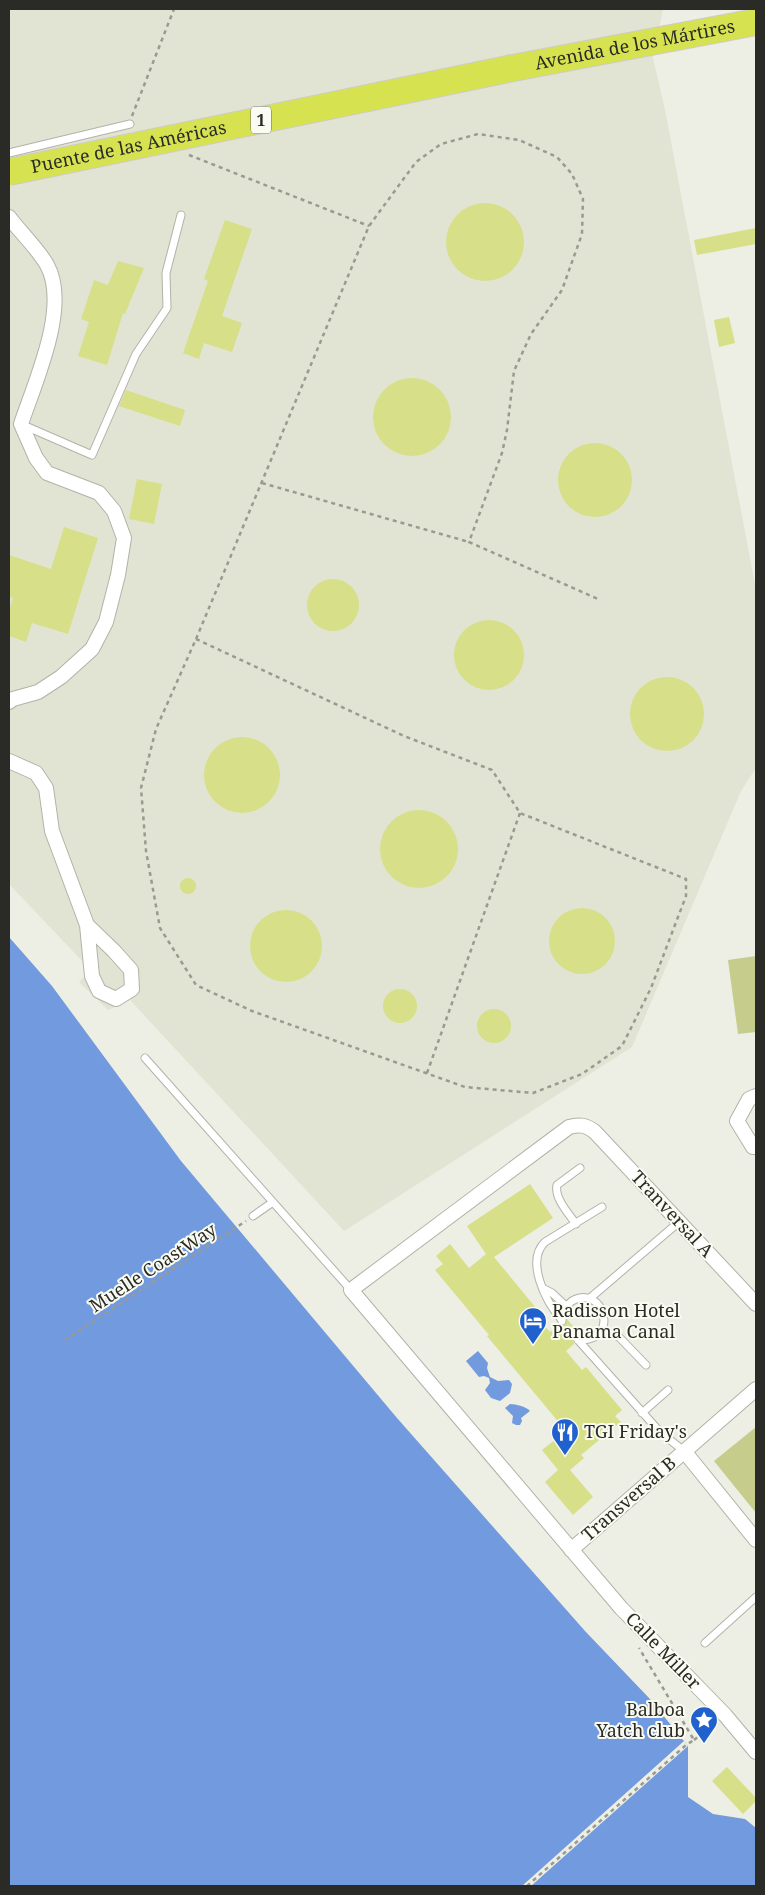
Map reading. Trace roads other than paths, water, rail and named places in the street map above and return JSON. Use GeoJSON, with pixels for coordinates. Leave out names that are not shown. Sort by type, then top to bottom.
{"type":"FeatureCollection","features":[{"type":"Feature","properties":{"kind":"highway","name":"Avenida de los Mártires"},"geometry":{"type":"LineString","coordinates":[[513,68],[756,22]]}},
{"type":"Feature","properties":{"kind":"highway","name":"Puente de las Américas"},"geometry":{"type":"LineString","coordinates":[[9,172],[513,68]]}},
{"type":"Feature","properties":{"kind":"street"},"geometry":{"type":"LineString","coordinates":[[9,218],[47,265],[55,286],[56,303],[51,334],[21,424],[36,458],[47,473],[99,494],[114,511],[124,538],[118,575],[106,622],[92,649],[61,677],[38,692],[13,699],[9,702]]}},
{"type":"Feature","properties":{"kind":"street"},"geometry":{"type":"LineString","coordinates":[[9,762],[36,773],[46,788],[52,831],[87,925],[92,976],[99,991],[116,999],[132,989],[130,970],[114,951],[87,925]]}},
{"type":"Feature","properties":{"kind":"street"},"geometry":{"type":"LineString","coordinates":[[756,1096],[749,1098],[737,1121],[753,1146],[756,1147]]}},
{"type":"Feature","properties":{"kind":"street","name":"Tranversal A"},"geometry":{"type":"LineString","coordinates":[[351,1290],[569,1127],[578,1125],[587,1126],[595,1132],[756,1304]]}},
{"type":"Feature","properties":{"kind":"street","name":"Calle Miller"},"geometry":{"type":"LineString","coordinates":[[351,1290],[621,1608],[725,1715],[756,1752]]}},
{"type":"Feature","properties":{"kind":"street","name":"Transversal B"},"geometry":{"type":"LineString","coordinates":[[571,1550],[756,1389]]}},
{"type":"Feature","properties":{"kind":"street"},"geometry":{"type":"LineString","coordinates":[[684,1450],[756,1540]]}},
{"type":"Feature","properties":{"kind":"lane"},"geometry":{"type":"LineString","coordinates":[[9,153],[130,124]]}},
{"type":"Feature","properties":{"kind":"lane"},"geometry":{"type":"LineString","coordinates":[[21,424],[92,455],[136,354],[167,308],[166,273],[181,215]]}},
{"type":"Feature","properties":{"kind":"lane"},"geometry":{"type":"LineString","coordinates":[[145,1058],[351,1290]]}},
{"type":"Feature","properties":{"kind":"lane"},"geometry":{"type":"LineString","coordinates":[[576,1224],[557,1195],[556,1189],[557,1185],[580,1168]]}},
{"type":"Feature","properties":{"kind":"lane"},"geometry":{"type":"LineString","coordinates":[[254,1216],[273,1202]]}},
{"type":"Feature","properties":{"kind":"lane"},"geometry":{"type":"LineString","coordinates":[[602,1208],[545,1242],[540,1247],[536,1265],[544,1289],[549,1302],[562,1321],[566,1306],[578,1298],[595,1301],[603,1311],[604,1324],[602,1329],[592,1339],[578,1340],[660,1432],[684,1450]]}},
{"type":"Feature","properties":{"kind":"lane"},"geometry":{"type":"LineString","coordinates":[[589,1299],[679,1222]]}},
{"type":"Feature","properties":{"kind":"lane"},"geometry":{"type":"LineString","coordinates":[[544,1289],[552,1293],[566,1306]]}},
{"type":"Feature","properties":{"kind":"lane"},"geometry":{"type":"LineString","coordinates":[[602,1329],[619,1337],[646,1365]]}},
{"type":"Feature","properties":{"kind":"lane"},"geometry":{"type":"LineString","coordinates":[[642,1413],[668,1390]]}},
{"type":"Feature","properties":{"kind":"lane"},"geometry":{"type":"LineString","coordinates":[[705,1643],[756,1597]]}},
{"type":"Feature","properties":{"kind":"water"},"geometry":{"type":"Polygon","coordinates":[[[9,937],[52,986],[181,1161],[397,1418],[585,1631],[649,1698],[688,1746],[688,1797],[713,1814],[745,1819],[756,1828],[756,1886],[9,1886],[9,937]]]}},
{"type":"Feature","properties":{"kind":"water"},"geometry":{"type":"Polygon","coordinates":[[[478,1351],[488,1363],[487,1368],[490,1377],[498,1381],[509,1380],[512,1384],[510,1393],[500,1401],[491,1398],[485,1390],[490,1383],[489,1378],[479,1377],[466,1361],[478,1351]]]}},
{"type":"Feature","properties":{"kind":"water"},"geometry":{"type":"Polygon","coordinates":[[[510,1404],[521,1406],[530,1411],[521,1418],[520,1425],[512,1423],[513,1416],[505,1408],[510,1404]]]}},
{"type":"Feature","properties":{"kind":"place","name":"Radisson Hotel Panama Canal"},"geometry":{"type":"Point","coordinates":[533,1345]}},
{"type":"Feature","properties":{"kind":"place","name":"TGI Friday's"},"geometry":{"type":"Point","coordinates":[565,1456]}},
{"type":"Feature","properties":{"kind":"place","name":"Balboa Yatch club"},"geometry":{"type":"Point","coordinates":[704,1744]}}]}
